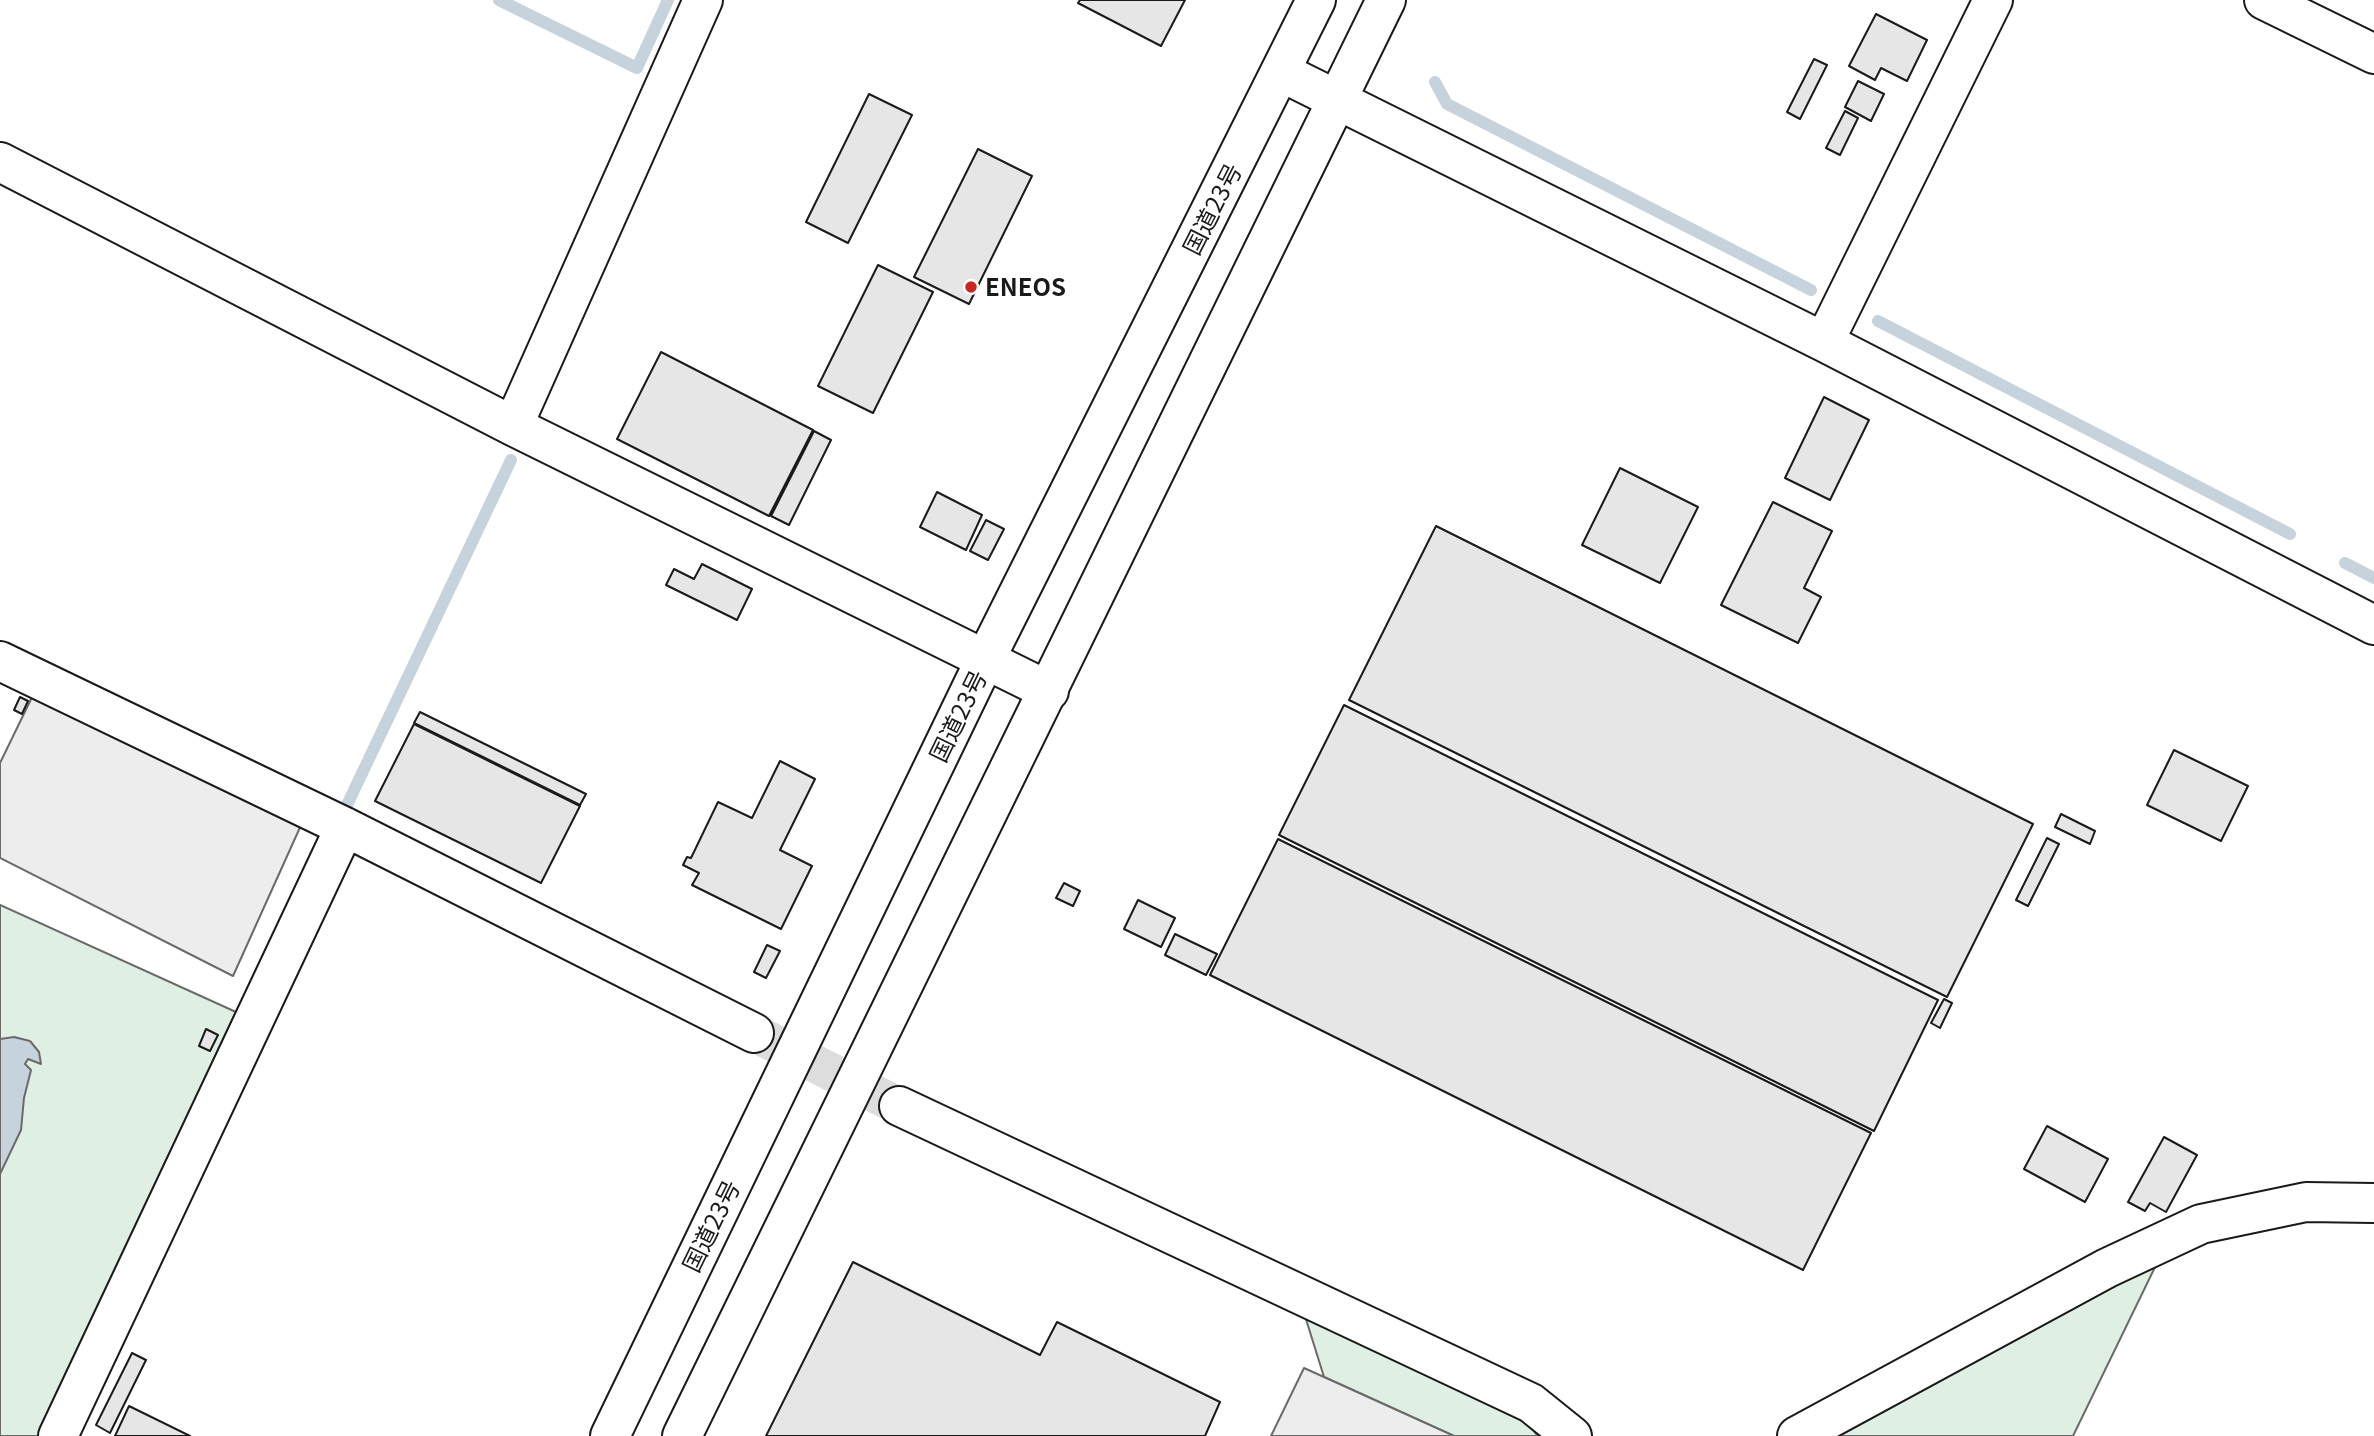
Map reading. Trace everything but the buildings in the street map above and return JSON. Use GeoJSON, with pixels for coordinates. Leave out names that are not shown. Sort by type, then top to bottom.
{"type":"FeatureCollection","features":[{"type":"Feature","properties":{"kind":"main road"},"geometry":{"type":"LineString","coordinates":[[513,426],[703,0]]}},
{"type":"Feature","properties":{"kind":"main road","name":"国道23号"},"geometry":{"type":"LineString","coordinates":[[610,1436],[985,660],[1316,0]]}},
{"type":"Feature","properties":{"kind":"main road"},"geometry":{"type":"LineString","coordinates":[[682,1436],[1386,0]]}},
{"type":"Feature","properties":{"kind":"main road"},"geometry":{"type":"LineString","coordinates":[[1824,342],[1993,0]]}},
{"type":"Feature","properties":{"kind":"main road"},"geometry":{"type":"LineString","coordinates":[[2264,0],[2374,54]]}},
{"type":"Feature","properties":{"kind":"main road"},"geometry":{"type":"LineString","coordinates":[[1280,72],[1824,342],[2374,625]]}},
{"type":"Feature","properties":{"kind":"main road"},"geometry":{"type":"LineString","coordinates":[[0,162],[513,426],[1049,691]]}},
{"type":"Feature","properties":{"kind":"main road"},"geometry":{"type":"LineString","coordinates":[[0,661],[345,827],[754,1033]]}},
{"type":"Feature","properties":{"kind":"main road"},"geometry":{"type":"LineString","coordinates":[[58,1436],[345,827]]}},
{"type":"Feature","properties":{"kind":"main road"},"geometry":{"type":"LineString","coordinates":[[899,1106],[1531,1403],[1572,1436]]}},
{"type":"Feature","properties":{"kind":"main road"},"geometry":{"type":"LineString","coordinates":[[1797,1436],[2107,1268],[2201,1224],[2306,1202],[2374,1203]]}},
{"type":"Feature","properties":{"kind":"green space"},"geometry":{"type":"Polygon","coordinates":[[[0,905],[236,1012],[39,1436],[0,1436],[0,905]]]}},
{"type":"Feature","properties":{"kind":"green space"},"geometry":{"type":"Polygon","coordinates":[[[2157,1263],[2073,1436],[1839,1436],[2157,1263]]]}},
{"type":"Feature","properties":{"kind":"green space"},"geometry":{"type":"Polygon","coordinates":[[[1305,1316],[1527,1423],[1538,1436],[1454,1436],[1324,1377],[1305,1316]]]}},
{"type":"Feature","properties":{"kind":"shaded area"},"geometry":{"type":"Polygon","coordinates":[[[35,691],[302,823],[233,976],[0,858],[0,763],[35,691]]]}},
{"type":"Feature","properties":{"kind":"shaded area"},"geometry":{"type":"Polygon","coordinates":[[[14,1037],[30,1041],[39,1052],[41,1064],[28,1059],[25,1064],[31,1070],[24,1098],[21,1130],[0,1174],[0,1039],[14,1037]]]}},
{"type":"Feature","properties":{"kind":"shaded area"},"geometry":{"type":"Polygon","coordinates":[[[1304,1368],[1324,1377],[1454,1436],[1271,1436],[1304,1368]]]}},
{"type":"Feature","properties":{"kind":"waterway"},"geometry":{"type":"LineString","coordinates":[[499,0],[637,68],[668,0]]}},
{"type":"Feature","properties":{"kind":"waterway"},"geometry":{"type":"LineString","coordinates":[[1435,82],[1447,104],[1811,290]]}},
{"type":"Feature","properties":{"kind":"waterway"},"geometry":{"type":"LineString","coordinates":[[1878,321],[2290,534]]}},
{"type":"Feature","properties":{"kind":"waterway"},"geometry":{"type":"LineString","coordinates":[[346,807],[511,460]]}},
{"type":"Feature","properties":{"kind":"waterway"},"geometry":{"type":"LineString","coordinates":[[2345,563],[2374,578]]}},
{"type":"Feature","properties":{"kind":"tunnel"},"geometry":{"type":"LineString","coordinates":[[754,1033],[899,1106]]}},
{"type":"Feature","properties":{"kind":"place","name":"ENEOS"},"geometry":{"type":"Point","coordinates":[971,287]}}]}
